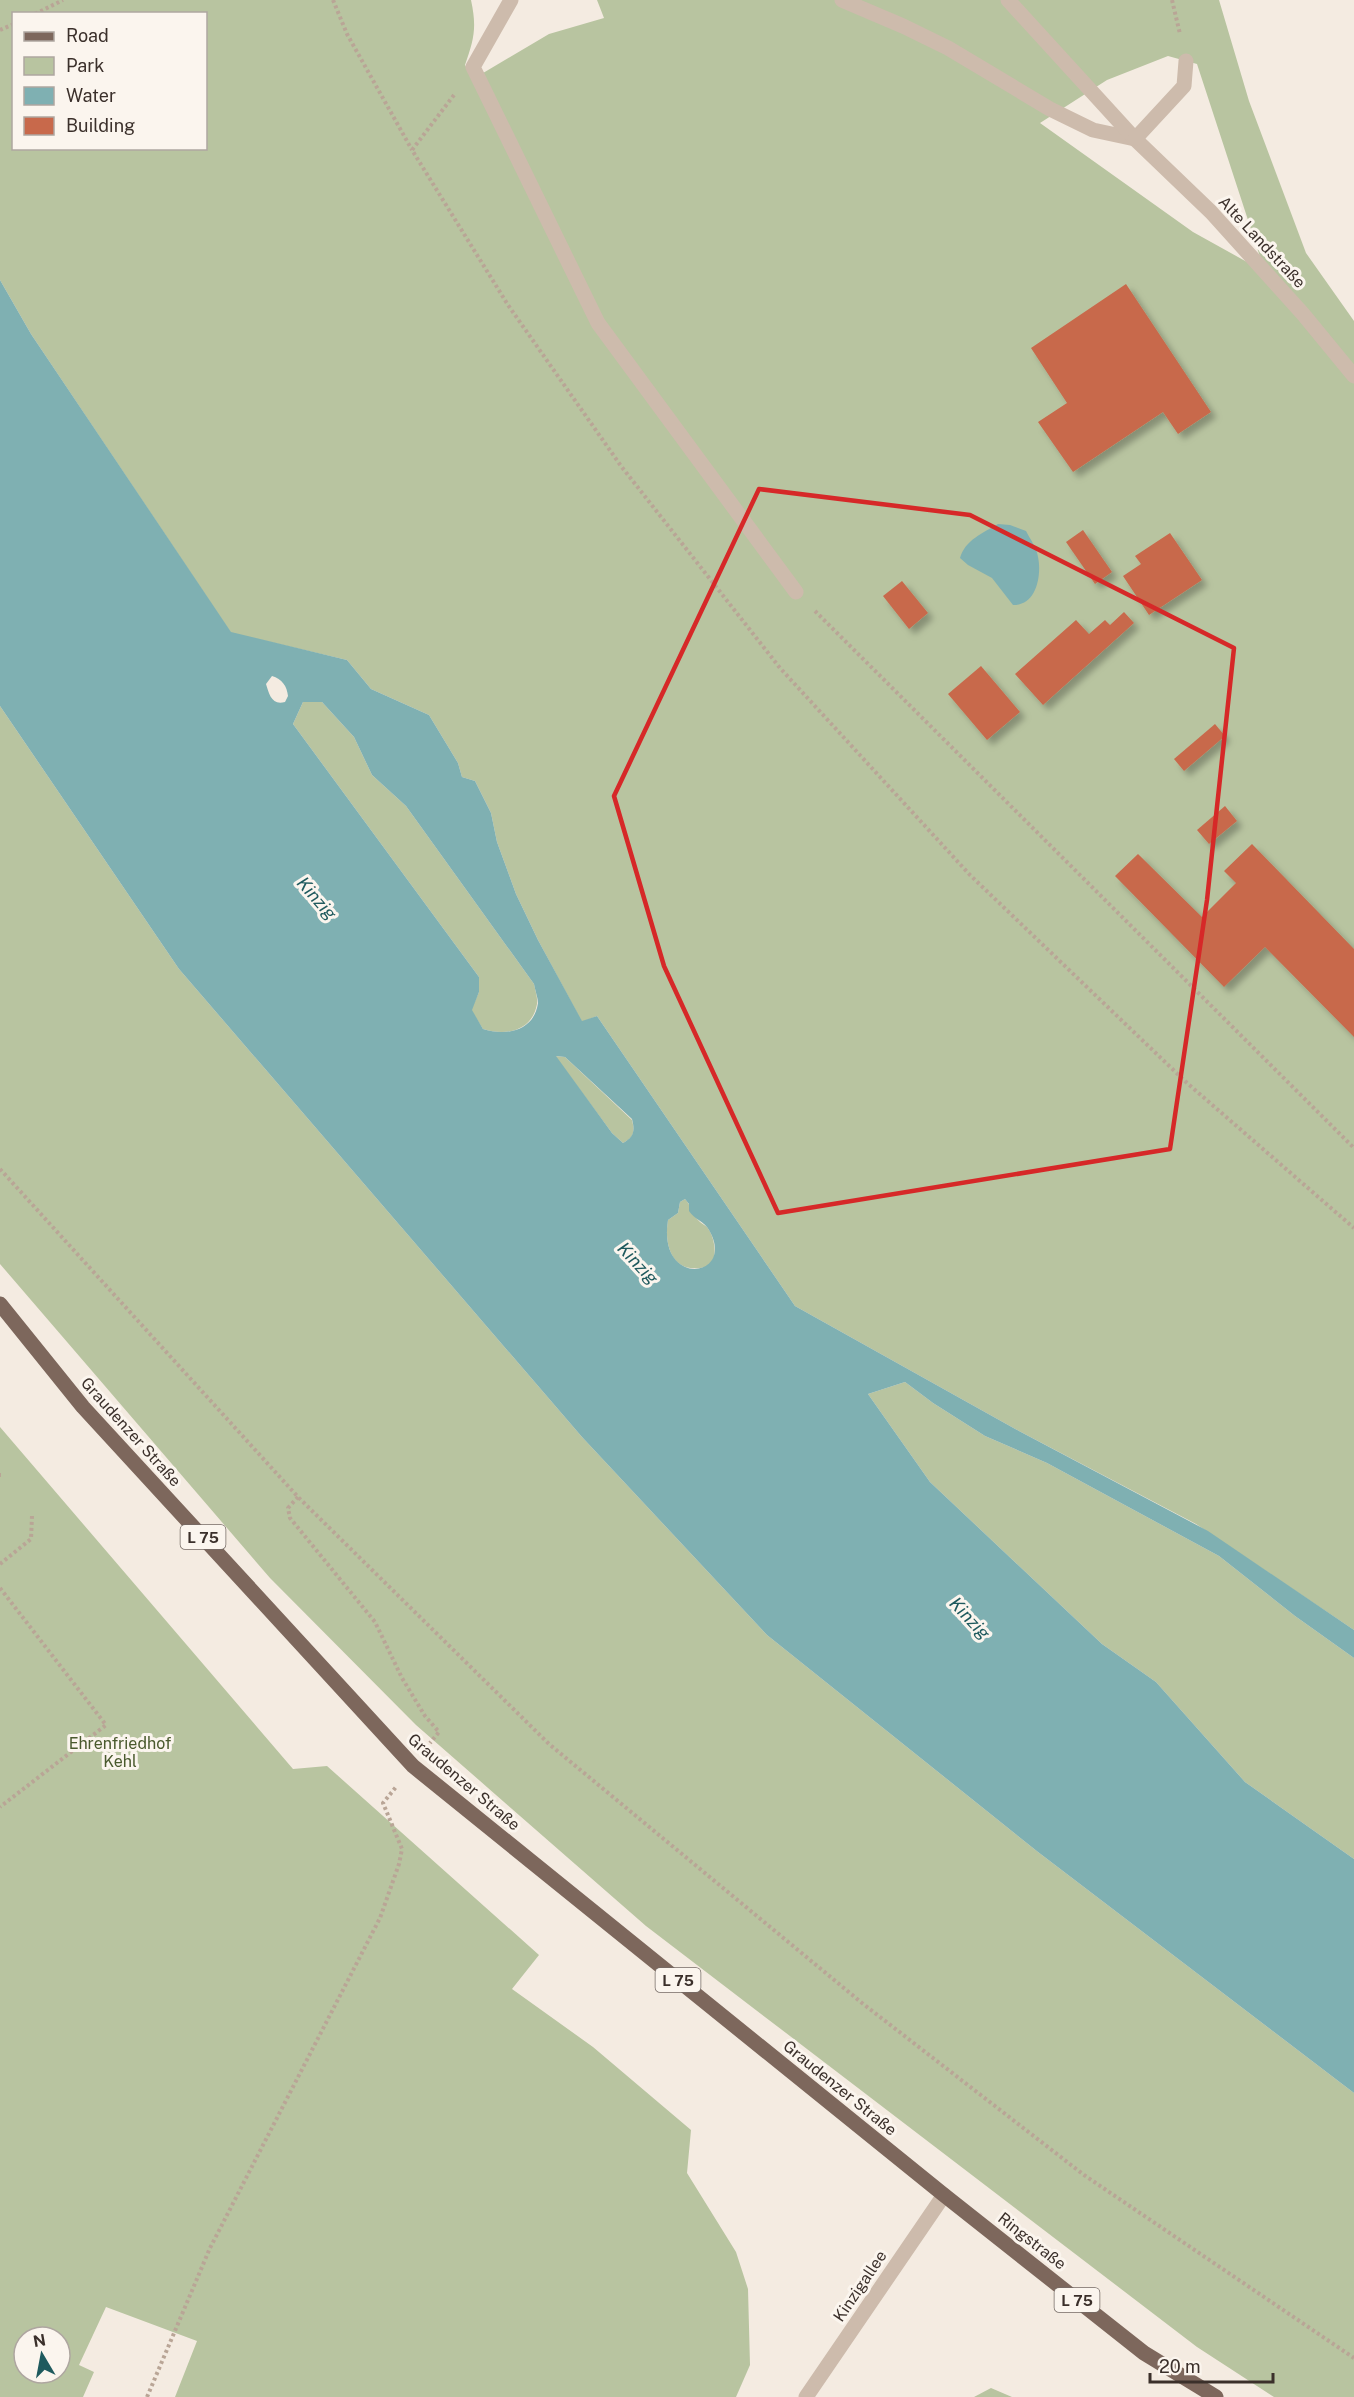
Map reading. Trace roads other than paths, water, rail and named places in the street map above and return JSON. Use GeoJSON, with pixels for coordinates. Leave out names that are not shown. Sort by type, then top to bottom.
{"type":"FeatureCollection","features":[{"type":"Feature","properties":{"kind":"main road","name":"Graudenzer Straße"},"geometry":{"type":"LineString","coordinates":[[0,1304],[83,1407],[412,1766],[944,2194]]}},
{"type":"Feature","properties":{"kind":"main road","name":"Ringstraße"},"geometry":{"type":"LineString","coordinates":[[944,2194],[1144,2352],[1216,2397]]}},
{"type":"Feature","properties":{"kind":"street"},"geometry":{"type":"LineString","coordinates":[[512,0],[473,67],[598,323],[796,592]]}},
{"type":"Feature","properties":{"kind":"street"},"geometry":{"type":"LineString","coordinates":[[842,0],[948,48],[1050,109],[1093,130],[1135,139],[1184,86],[1186,61]]}},
{"type":"Feature","properties":{"kind":"street","name":"Alte Landstraße"},"geometry":{"type":"LineString","coordinates":[[1008,0],[1135,139],[1211,212],[1303,314],[1354,376]]}},
{"type":"Feature","properties":{"kind":"street","name":"Kinzigallee"},"geometry":{"type":"LineString","coordinates":[[806,2397],[944,2194]]}},
{"type":"Feature","properties":{"kind":"water","name":"Kinzig"},"geometry":{"type":"Polygon","coordinates":[[[0,280],[31,334],[231,632],[347,660],[371,689],[429,715],[458,763],[462,777],[475,781],[491,813],[497,842],[516,894],[582,1021],[597,1016],[795,1306],[1019,1431],[1208,1531],[1354,1630],[1354,1658],[1295,1616],[1219,1556],[1047,1463],[985,1436],[905,1382],[868,1394],[930,1482],[1102,1644],[1156,1682],[1245,1782],[1354,1859],[1354,2093],[1038,1852],[767,1635],[582,1437],[179,969],[0,706],[0,280]],[[272,676],[266,684],[274,701],[285,702],[288,696],[281,681],[272,676]],[[303,702],[293,724],[479,977],[479,992],[472,1010],[483,1029],[500,1032],[517,1030],[525,1026],[535,1013],[538,1003],[534,984],[406,806],[372,775],[354,737],[322,702],[303,702]],[[556,1056],[612,1133],[623,1143],[627,1141],[633,1133],[632,1119],[565,1057],[556,1056]],[[685,1199],[680,1202],[678,1213],[668,1220],[668,1242],[674,1257],[684,1266],[695,1269],[705,1266],[713,1258],[715,1246],[709,1230],[691,1214],[689,1204],[685,1199]]]}},
{"type":"Feature","properties":{"kind":"water"},"geometry":{"type":"Polygon","coordinates":[[[998,524],[1010,525],[1026,531],[1035,547],[1039,565],[1038,581],[1032,595],[1021,604],[1013,605],[992,578],[960,558],[970,542],[998,524]]]}},
{"type":"Feature","properties":{"kind":"park label","name":"Ehrenfriedhof Kehl"},"geometry":{"type":"Point","coordinates":[120,1752]}}]}
